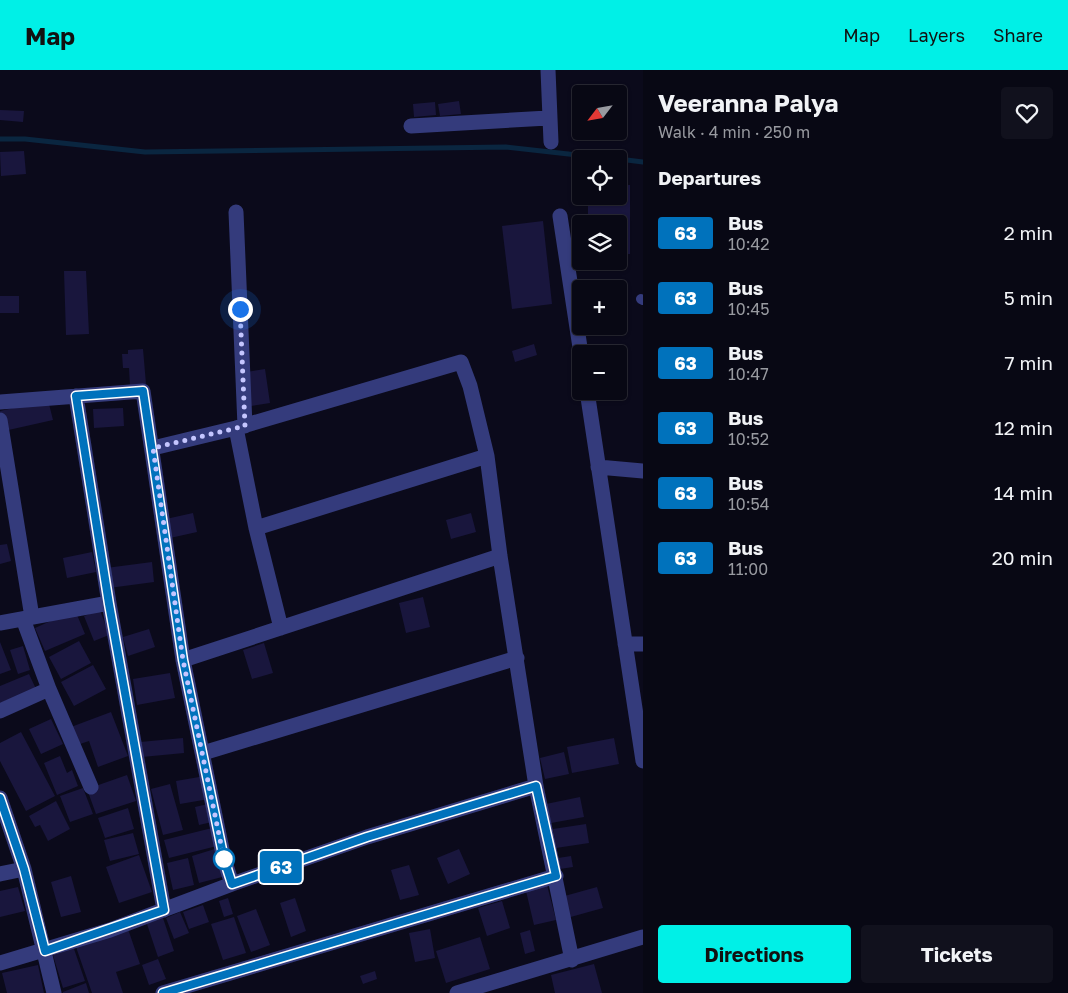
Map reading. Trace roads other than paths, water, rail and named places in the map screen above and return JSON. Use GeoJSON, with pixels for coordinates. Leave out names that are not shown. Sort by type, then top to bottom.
{"type":"FeatureCollection","features":[{"type":"Feature","properties":{"kind":"street"},"geometry":{"type":"LineString","coordinates":[[548,70],[548,118],[551,142]]}},
{"type":"Feature","properties":{"kind":"street"},"geometry":{"type":"LineString","coordinates":[[411,126],[548,118]]}},
{"type":"Feature","properties":{"kind":"street"},"geometry":{"type":"LineString","coordinates":[[236,212],[240,427],[256,528],[281,628]]}},
{"type":"Feature","properties":{"kind":"street"},"geometry":{"type":"LineString","coordinates":[[560,216],[580,345]]}},
{"type":"Feature","properties":{"kind":"street"},"geometry":{"type":"LineString","coordinates":[[153,448],[240,427],[461,362],[470,386],[487,456],[500,556],[536,786],[572,960]]}},
{"type":"Feature","properties":{"kind":"street"},"geometry":{"type":"LineString","coordinates":[[0,402],[143,391],[153,448],[183,660],[224,859],[232,884]]}},
{"type":"Feature","properties":{"kind":"street"},"geometry":{"type":"LineString","coordinates":[[76,396],[109,604],[164,910]]}},
{"type":"Feature","properties":{"kind":"street"},"geometry":{"type":"LineString","coordinates":[[588,400],[643,761]]}},
{"type":"Feature","properties":{"kind":"street"},"geometry":{"type":"LineString","coordinates":[[0,420],[28,618],[49,688],[91,787]]}},
{"type":"Feature","properties":{"kind":"street"},"geometry":{"type":"LineString","coordinates":[[256,528],[487,456]]}},
{"type":"Feature","properties":{"kind":"street"},"geometry":{"type":"LineString","coordinates":[[598,468],[643,471]]}},
{"type":"Feature","properties":{"kind":"street"},"geometry":{"type":"LineString","coordinates":[[183,660],[500,556]]}},
{"type":"Feature","properties":{"kind":"street"},"geometry":{"type":"LineString","coordinates":[[0,623],[109,604]]}},
{"type":"Feature","properties":{"kind":"street"},"geometry":{"type":"LineString","coordinates":[[625,644],[643,644]]}},
{"type":"Feature","properties":{"kind":"street"},"geometry":{"type":"LineString","coordinates":[[203,753],[517,658]]}},
{"type":"Feature","properties":{"kind":"street"},"geometry":{"type":"LineString","coordinates":[[0,711],[49,688]]}},
{"type":"Feature","properties":{"kind":"street"},"geometry":{"type":"LineString","coordinates":[[0,963],[45,951],[367,837],[536,786]]}},
{"type":"Feature","properties":{"kind":"street"},"geometry":{"type":"LineString","coordinates":[[0,798],[24,869],[54,993]]}},
{"type":"Feature","properties":{"kind":"street"},"geometry":{"type":"LineString","coordinates":[[0,874],[24,869]]}},
{"type":"Feature","properties":{"kind":"street"},"geometry":{"type":"LineString","coordinates":[[163,993],[556,876]]}},
{"type":"Feature","properties":{"kind":"street"},"geometry":{"type":"LineString","coordinates":[[457,993],[572,960],[643,937]]}},
{"type":"Feature","properties":{"kind":"waterway"},"geometry":{"type":"LineString","coordinates":[[0,139],[25,139],[145,152],[506,147],[572,154]]}},
{"type":"Feature","properties":{"kind":"waterway"},"geometry":{"type":"LineString","coordinates":[[627,160],[643,162]]}}]}
